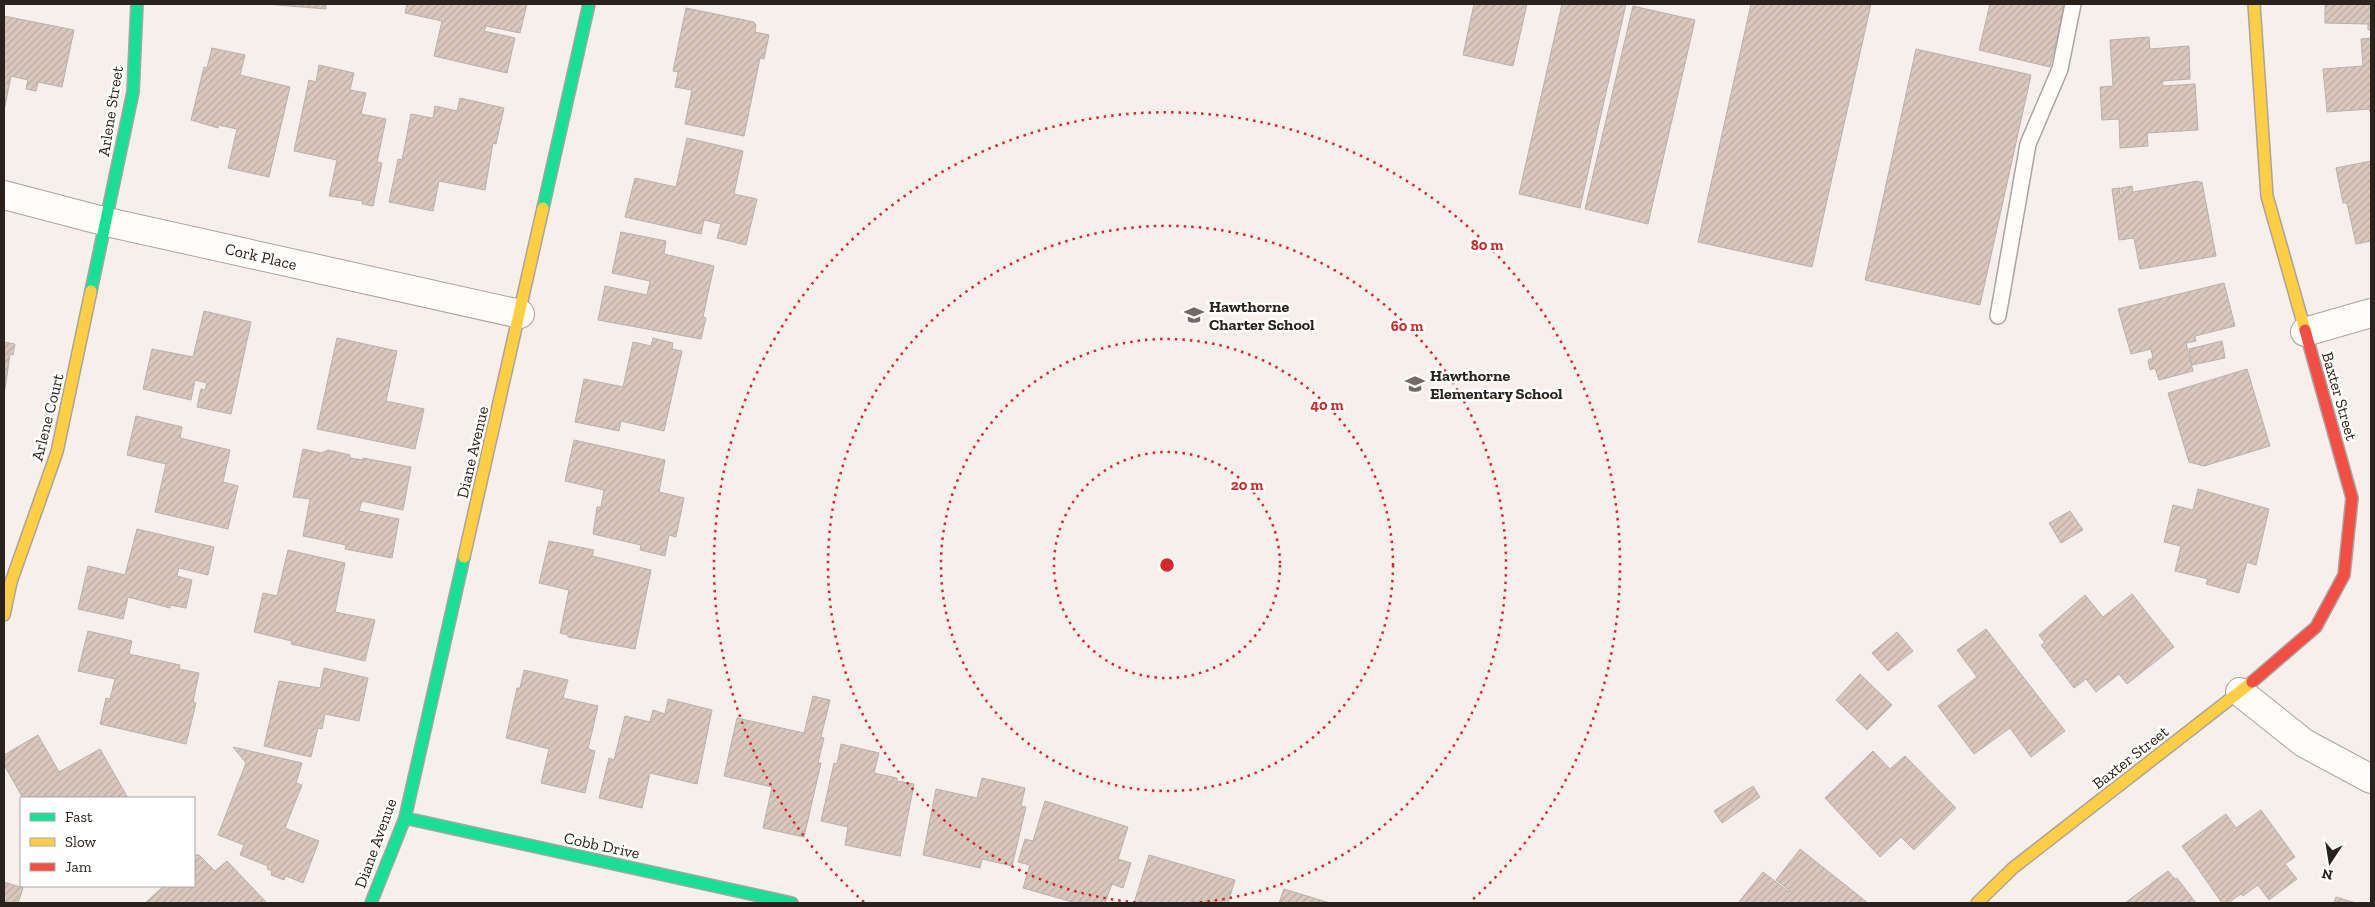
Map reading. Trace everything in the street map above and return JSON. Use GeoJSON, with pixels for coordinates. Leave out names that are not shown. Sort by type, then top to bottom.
{"type":"FeatureCollection","features":[{"type":"Feature","properties":{"kind":"street","name":"Arlene Street"},"geometry":{"type":"LineString","coordinates":[[107,222],[133,92],[137,4]]}},
{"type":"Feature","properties":{"kind":"street","name":"Diane Avenue"},"geometry":{"type":"LineString","coordinates":[[371,903],[405,818],[589,4]]}},
{"type":"Feature","properties":{"kind":"street","name":"Baxter Street"},"geometry":{"type":"LineString","coordinates":[[1977,903],[2013,868],[2240,692],[2316,627],[2344,574],[2352,498],[2267,196],[2254,4]]}},
{"type":"Feature","properties":{"kind":"street","name":"Cork Place"},"geometry":{"type":"LineString","coordinates":[[4,195],[107,222],[520,314]]}},
{"type":"Feature","properties":{"kind":"street","name":"Arlene Court"},"geometry":{"type":"LineString","coordinates":[[4,615],[11,582],[58,452],[107,222]]}},
{"type":"Feature","properties":{"kind":"street"},"geometry":{"type":"LineString","coordinates":[[2305,332],[2371,313]]}},
{"type":"Feature","properties":{"kind":"street"},"geometry":{"type":"LineString","coordinates":[[2240,692],[2304,742],[2371,779]]}},
{"type":"Feature","properties":{"kind":"street","name":"Cobb Drive"},"geometry":{"type":"LineString","coordinates":[[405,818],[792,903]]}},
{"type":"Feature","properties":{"kind":"lane"},"geometry":{"type":"LineString","coordinates":[[1998,316],[2028,144],[2060,69],[2073,4]]}},
{"type":"Feature","properties":{"kind":"building"},"geometry":{"type":"Polygon","coordinates":[[[265,4],[326,4],[326,9],[265,4]]]}},
{"type":"Feature","properties":{"kind":"building"},"geometry":{"type":"Polygon","coordinates":[[[407,4],[527,4],[520,33],[486,26],[484,31],[515,38],[507,73],[434,56],[442,21],[405,13],[407,4]]]}},
{"type":"Feature","properties":{"kind":"building"},"geometry":{"type":"Polygon","coordinates":[[[1474,4],[1527,4],[1513,66],[1463,55],[1474,4]]]}},
{"type":"Feature","properties":{"kind":"building"},"geometry":{"type":"Polygon","coordinates":[[[1562,4],[1626,4],[1580,208],[1519,194],[1562,4]]]}},
{"type":"Feature","properties":{"kind":"building"},"geometry":{"type":"Polygon","coordinates":[[[1751,4],[1871,4],[1812,267],[1698,242],[1751,4]]]}},
{"type":"Feature","properties":{"kind":"building"},"geometry":{"type":"Polygon","coordinates":[[[1990,4],[2065,4],[2050,67],[1979,50],[1990,4]]]}},
{"type":"Feature","properties":{"kind":"building"},"geometry":{"type":"Polygon","coordinates":[[[2325,4],[2371,4],[2371,30],[2368,30],[2368,24],[2325,23],[2325,4]]]}},
{"type":"Feature","properties":{"kind":"building"},"geometry":{"type":"Polygon","coordinates":[[[1633,6],[1695,20],[1648,224],[1585,209],[1633,6]]]}},
{"type":"Feature","properties":{"kind":"building"},"geometry":{"type":"Polygon","coordinates":[[[686,8],[754,22],[756,25],[755,32],[769,35],[764,59],[760,58],[744,136],[685,124],[692,90],[675,87],[678,72],[673,71],[686,8]]]}},
{"type":"Feature","properties":{"kind":"building"},"geometry":{"type":"Polygon","coordinates":[[[4,16],[74,30],[62,87],[38,82],[36,91],[26,89],[28,80],[11,76],[4,111],[4,16]]]}},
{"type":"Feature","properties":{"kind":"building"},"geometry":{"type":"Polygon","coordinates":[[[2149,37],[2150,49],[2189,46],[2190,79],[2162,81],[2163,86],[2195,84],[2198,130],[2147,133],[2148,146],[2120,148],[2119,119],[2102,120],[2100,87],[2113,86],[2110,40],[2149,37]]]}},
{"type":"Feature","properties":{"kind":"building"},"geometry":{"type":"Polygon","coordinates":[[[2371,38],[2371,114],[2369,109],[2327,112],[2323,69],[2363,66],[2361,39],[2371,38]]]}},
{"type":"Feature","properties":{"kind":"building"},"geometry":{"type":"Polygon","coordinates":[[[212,48],[245,55],[240,75],[290,87],[269,177],[228,168],[237,129],[218,125],[218,128],[191,120],[204,67],[207,68],[212,48]]]}},
{"type":"Feature","properties":{"kind":"building"},"geometry":{"type":"Polygon","coordinates":[[[1916,49],[2031,75],[1980,305],[1865,280],[1916,49]]]}},
{"type":"Feature","properties":{"kind":"building"},"geometry":{"type":"Polygon","coordinates":[[[319,65],[354,73],[350,90],[366,93],[361,114],[386,119],[377,162],[382,163],[373,206],[362,204],[363,201],[329,196],[337,160],[294,151],[309,80],[316,82],[319,65]]]}},
{"type":"Feature","properties":{"kind":"building"},"geometry":{"type":"Polygon","coordinates":[[[460,98],[504,108],[496,144],[493,143],[485,190],[439,181],[433,211],[389,202],[398,159],[402,160],[411,114],[433,118],[435,106],[457,111],[460,98]]]}},
{"type":"Feature","properties":{"kind":"building"},"geometry":{"type":"Polygon","coordinates":[[[687,138],[743,151],[734,194],[757,199],[746,245],[717,238],[721,224],[704,220],[701,234],[625,217],[635,178],[676,187],[687,138]]]}},
{"type":"Feature","properties":{"kind":"building"},"geometry":{"type":"Polygon","coordinates":[[[2371,161],[2371,241],[2356,244],[2347,203],[2343,203],[2336,168],[2371,161]]]}},
{"type":"Feature","properties":{"kind":"building"},"geometry":{"type":"Polygon","coordinates":[[[2198,181],[2202,182],[2216,256],[2140,269],[2134,238],[2119,240],[2112,189],[2120,188],[2120,195],[2123,194],[2121,188],[2132,186],[2133,192],[2198,181]]]}},
{"type":"Feature","properties":{"kind":"building"},"geometry":{"type":"Polygon","coordinates":[[[621,232],[666,241],[664,254],[714,266],[703,317],[706,318],[701,339],[598,320],[605,286],[647,295],[650,281],[612,273],[621,232]]]}},
{"type":"Feature","properties":{"kind":"building"},"geometry":{"type":"Polygon","coordinates":[[[2224,283],[2235,326],[2195,336],[2196,341],[2186,343],[2193,371],[2159,380],[2155,368],[2150,370],[2148,360],[2153,358],[2151,349],[2131,354],[2118,309],[2224,283]]]}},
{"type":"Feature","properties":{"kind":"building"},"geometry":{"type":"Polygon","coordinates":[[[204,311],[251,322],[231,414],[197,407],[201,389],[205,390],[207,383],[195,380],[191,400],[143,389],[152,349],[193,357],[204,311]]]}},
{"type":"Feature","properties":{"kind":"building"},"geometry":{"type":"Polygon","coordinates":[[[337,338],[397,351],[386,401],[424,409],[415,449],[317,429],[337,338]]]}},
{"type":"Feature","properties":{"kind":"building"},"geometry":{"type":"Polygon","coordinates":[[[653,338],[673,343],[672,349],[682,351],[664,431],[621,421],[619,431],[575,422],[584,379],[623,387],[633,342],[651,346],[653,338]]]}},
{"type":"Feature","properties":{"kind":"building"},"geometry":{"type":"Polygon","coordinates":[[[2222,341],[2225,358],[2192,365],[2189,349],[2222,341]]]}},
{"type":"Feature","properties":{"kind":"building"},"geometry":{"type":"Polygon","coordinates":[[[4,342],[15,344],[13,355],[10,354],[5,389],[4,342]]]}},
{"type":"Feature","properties":{"kind":"building"},"geometry":{"type":"Polygon","coordinates":[[[2247,369],[2270,446],[2204,466],[2189,462],[2168,393],[2247,369]]]}},
{"type":"Feature","properties":{"kind":"building"},"geometry":{"type":"Polygon","coordinates":[[[136,416],[182,427],[180,438],[230,450],[223,482],[238,486],[228,529],[155,512],[166,464],[127,455],[136,416]]]}},
{"type":"Feature","properties":{"kind":"building"},"geometry":{"type":"Polygon","coordinates":[[[574,440],[665,460],[659,492],[684,498],[676,537],[669,535],[665,556],[640,550],[641,545],[593,534],[597,507],[601,507],[604,490],[565,481],[574,440]]]}},
{"type":"Feature","properties":{"kind":"building"},"geometry":{"type":"Polygon","coordinates":[[[303,449],[321,453],[328,450],[350,455],[350,458],[363,460],[363,458],[411,467],[403,510],[362,501],[359,511],[399,519],[392,558],[345,549],[346,545],[303,536],[310,499],[293,497],[303,449]]]}},
{"type":"Feature","properties":{"kind":"building"},"geometry":{"type":"Polygon","coordinates":[[[2198,489],[2269,509],[2256,565],[2247,562],[2239,593],[2206,584],[2208,579],[2175,571],[2181,546],[2164,542],[2173,505],[2193,510],[2198,489]]]}},
{"type":"Feature","properties":{"kind":"building"},"geometry":{"type":"Polygon","coordinates":[[[2070,511],[2083,530],[2061,543],[2049,523],[2070,511]]]}},
{"type":"Feature","properties":{"kind":"building"},"geometry":{"type":"Polygon","coordinates":[[[137,529],[214,547],[208,575],[179,568],[177,576],[192,580],[186,608],[170,605],[170,608],[128,597],[123,619],[78,609],[88,566],[125,575],[137,529]]]}},
{"type":"Feature","properties":{"kind":"building"},"geometry":{"type":"Polygon","coordinates":[[[549,541],[594,550],[592,556],[651,570],[635,649],[568,637],[568,635],[560,633],[569,590],[539,583],[549,541]]]}},
{"type":"Feature","properties":{"kind":"building"},"geometry":{"type":"Polygon","coordinates":[[[288,550],[345,563],[335,612],[375,620],[365,661],[291,644],[292,641],[254,632],[263,593],[277,596],[288,550]]]}},
{"type":"Feature","properties":{"kind":"building"},"geometry":{"type":"Polygon","coordinates":[[[2132,594],[2174,647],[2127,684],[2119,674],[2096,692],[2086,679],[2074,688],[2041,645],[2045,643],[2039,635],[2085,595],[2103,617],[2132,594]]]}},
{"type":"Feature","properties":{"kind":"building"},"geometry":{"type":"Polygon","coordinates":[[[1986,629],[2065,731],[2031,757],[2010,728],[1974,754],[1938,706],[1977,677],[1957,650],[1986,629]]]}},
{"type":"Feature","properties":{"kind":"building"},"geometry":{"type":"Polygon","coordinates":[[[88,631],[132,641],[129,654],[180,665],[179,669],[199,673],[193,702],[196,703],[186,744],[100,724],[106,698],[110,699],[115,679],[78,671],[88,631]]]}},
{"type":"Feature","properties":{"kind":"building"},"geometry":{"type":"Polygon","coordinates":[[[1897,632],[1913,651],[1888,671],[1872,653],[1897,632]]]}},
{"type":"Feature","properties":{"kind":"building"},"geometry":{"type":"Polygon","coordinates":[[[324,668],[368,678],[359,721],[325,714],[322,729],[318,728],[311,757],[264,746],[279,681],[320,688],[324,668]]]}},
{"type":"Feature","properties":{"kind":"building"},"geometry":{"type":"Polygon","coordinates":[[[524,670],[568,680],[563,698],[598,706],[588,749],[595,751],[585,793],[541,783],[549,749],[506,738],[517,688],[520,688],[524,670]]]}},
{"type":"Feature","properties":{"kind":"building"},"geometry":{"type":"Polygon","coordinates":[[[1860,674],[1892,705],[1867,730],[1836,700],[1860,674]]]}},
{"type":"Feature","properties":{"kind":"building"},"geometry":{"type":"Polygon","coordinates":[[[813,696],[830,700],[821,737],[824,738],[818,763],[821,763],[804,837],[763,828],[772,787],[724,776],[737,718],[804,733],[813,696]]]}},
{"type":"Feature","properties":{"kind":"building"},"geometry":{"type":"Polygon","coordinates":[[[668,699],[712,710],[697,784],[650,773],[642,808],[599,798],[609,758],[614,760],[625,716],[650,722],[653,710],[665,714],[668,699]]]}},
{"type":"Feature","properties":{"kind":"building"},"geometry":{"type":"Polygon","coordinates":[[[38,735],[59,772],[100,749],[127,797],[22,797],[4,765],[4,755],[38,735]]]}},
{"type":"Feature","properties":{"kind":"building"},"geometry":{"type":"Polygon","coordinates":[[[841,744],[879,753],[874,773],[897,778],[897,781],[914,784],[900,856],[845,845],[848,827],[821,821],[834,763],[837,764],[841,744]]]}},
{"type":"Feature","properties":{"kind":"building"},"geometry":{"type":"Polygon","coordinates":[[[233,747],[302,763],[296,783],[302,785],[285,828],[319,841],[303,883],[286,876],[284,880],[271,875],[272,871],[267,869],[268,866],[240,855],[244,845],[218,835],[246,763],[233,747]]]}},
{"type":"Feature","properties":{"kind":"building"},"geometry":{"type":"Polygon","coordinates":[[[1873,751],[1890,769],[1905,756],[1956,808],[1914,850],[1901,837],[1880,857],[1825,798],[1873,751]]]}},
{"type":"Feature","properties":{"kind":"building"},"geometry":{"type":"Polygon","coordinates":[[[982,778],[1025,788],[1021,806],[1026,807],[1012,866],[982,859],[980,868],[923,855],[936,789],[977,798],[982,778]]]}},
{"type":"Feature","properties":{"kind":"building"},"geometry":{"type":"Polygon","coordinates":[[[1753,786],[1760,797],[1722,823],[1714,811],[1753,786]]]}},
{"type":"Feature","properties":{"kind":"building"},"geometry":{"type":"Polygon","coordinates":[[[1045,801],[1128,827],[1118,859],[1131,863],[1123,888],[1112,884],[1105,903],[1078,901],[1076,903],[1023,888],[1030,865],[1018,862],[1025,839],[1033,841],[1045,801]]]}},
{"type":"Feature","properties":{"kind":"building"},"geometry":{"type":"Polygon","coordinates":[[[2261,810],[2295,857],[2285,864],[2297,879],[2269,900],[2258,885],[2243,896],[2241,894],[2228,903],[2222,903],[2182,846],[2226,814],[2236,828],[2261,810]]]}},
{"type":"Feature","properties":{"kind":"building"},"geometry":{"type":"Polygon","coordinates":[[[1800,849],[1868,903],[1738,903],[1763,872],[1789,892],[1776,880],[1800,849]]]}},
{"type":"Feature","properties":{"kind":"building"},"geometry":{"type":"Polygon","coordinates":[[[195,854],[197,856],[198,854],[215,871],[227,861],[267,903],[145,903],[163,887],[195,887],[195,854]]]}},
{"type":"Feature","properties":{"kind":"building"},"geometry":{"type":"Polygon","coordinates":[[[1149,855],[1235,880],[1228,903],[1134,903],[1149,855]]]}},
{"type":"Feature","properties":{"kind":"building"},"geometry":{"type":"Polygon","coordinates":[[[2168,871],[2175,879],[2177,878],[2196,903],[2125,903],[2168,871]]]}},
{"type":"Feature","properties":{"kind":"building"},"geometry":{"type":"Polygon","coordinates":[[[4,882],[23,888],[18,903],[4,903],[4,882]]]}},
{"type":"Feature","properties":{"kind":"building"},"geometry":{"type":"Polygon","coordinates":[[[1284,889],[1330,903],[1279,903],[1284,889]]]}},
{"type":"Feature","properties":{"kind":"building"},"geometry":{"type":"Polygon","coordinates":[[[2336,897],[2356,903],[2334,903],[2336,897]]]}},
{"type":"Feature","properties":{"kind":"traffic: fast"},"geometry":{"type":"LineString","coordinates":[[91,291],[133,92],[137,4]]}},
{"type":"Feature","properties":{"kind":"traffic: fast"},"geometry":{"type":"LineString","coordinates":[[543,208],[589,4]]}},
{"type":"Feature","properties":{"kind":"traffic: fast"},"geometry":{"type":"LineString","coordinates":[[371,903],[405,818],[464,557]]}},
{"type":"Feature","properties":{"kind":"traffic: fast"},"geometry":{"type":"LineString","coordinates":[[405,818],[792,903]]}},
{"type":"Feature","properties":{"kind":"traffic: slow"},"geometry":{"type":"LineString","coordinates":[[2254,4],[2267,196],[2305,330]]}},
{"type":"Feature","properties":{"kind":"traffic: slow"},"geometry":{"type":"LineString","coordinates":[[464,557],[543,208]]}},
{"type":"Feature","properties":{"kind":"traffic: slow"},"geometry":{"type":"LineString","coordinates":[[4,615],[11,582],[57,452],[91,291]]}},
{"type":"Feature","properties":{"kind":"traffic: slow"},"geometry":{"type":"LineString","coordinates":[[1977,903],[2013,868],[2252,682]]}},
{"type":"Feature","properties":{"kind":"traffic: jam"},"geometry":{"type":"LineString","coordinates":[[2252,682],[2316,627],[2344,575],[2352,498],[2305,330]]}},
{"type":"Feature","properties":{"kind":"place","name":"Hawthorne Charter School"},"geometry":{"type":"Point","coordinates":[1194,315]}},
{"type":"Feature","properties":{"kind":"place","name":"Hawthorne Elementary School"},"geometry":{"type":"Point","coordinates":[1415,384]}}]}
